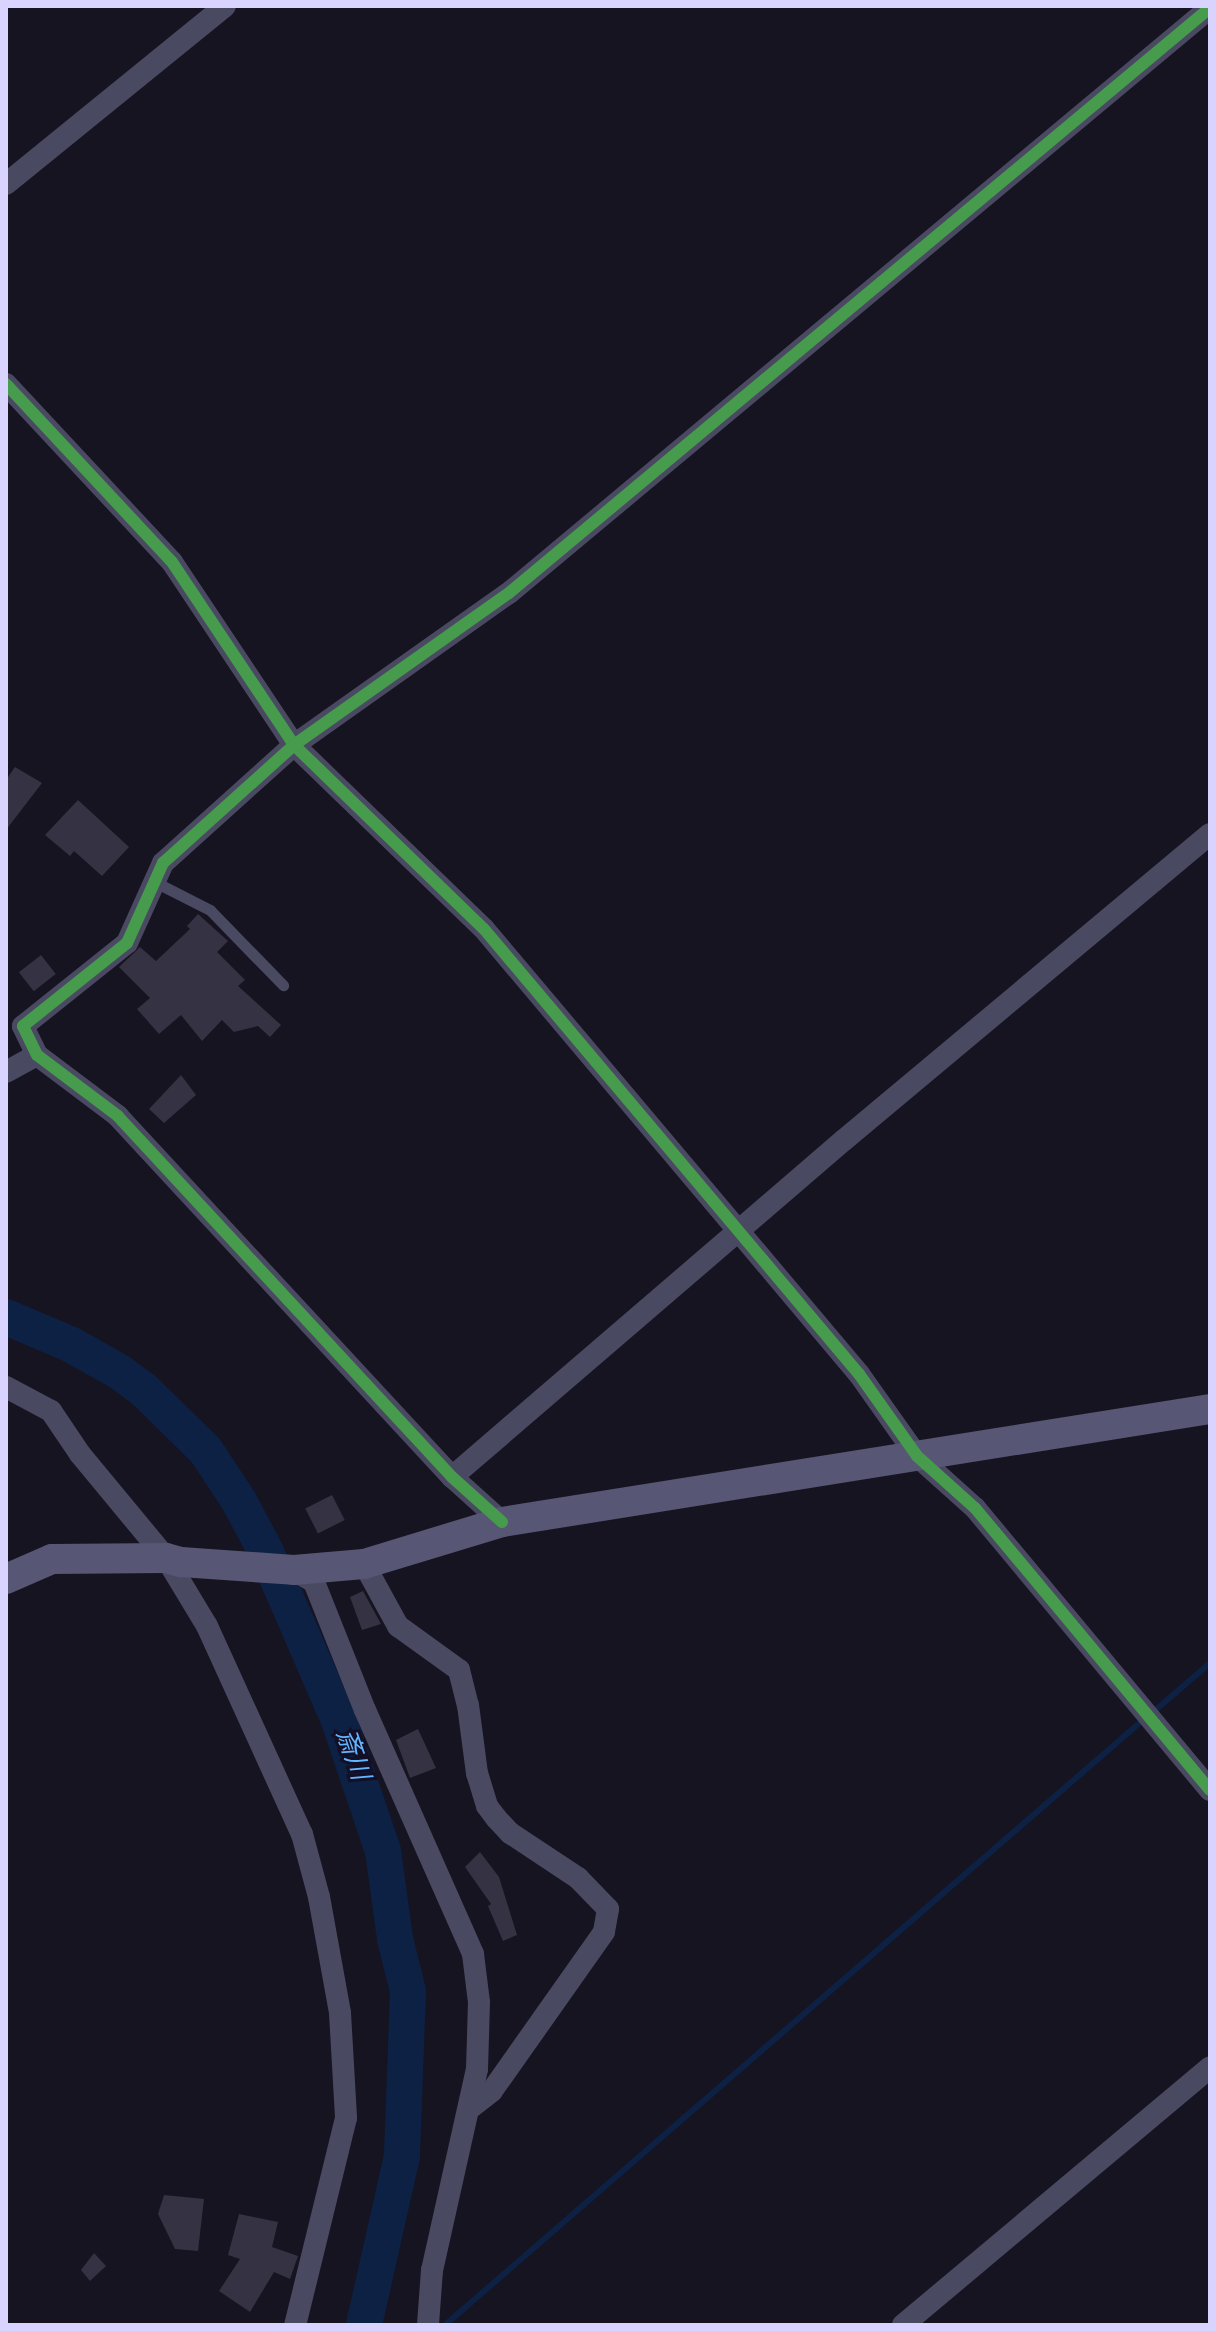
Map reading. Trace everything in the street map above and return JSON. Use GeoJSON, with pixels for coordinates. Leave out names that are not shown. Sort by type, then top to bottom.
{"type":"FeatureCollection","features":[{"type":"Feature","properties":{"kind":"street"},"geometry":{"type":"LineString","coordinates":[[6,184],[225,6]]}},
{"type":"Feature","properties":{"kind":"street"},"geometry":{"type":"LineString","coordinates":[[502,1522],[452,1477],[118,1116],[37,1055],[23,1026],[127,943],[163,863],[294,745],[509,593],[1210,8]]}},
{"type":"Feature","properties":{"kind":"street"},"geometry":{"type":"LineString","coordinates":[[6,384],[172,562],[294,745],[484,929],[859,1374],[917,1456],[975,1508],[1210,1790]]}},
{"type":"Feature","properties":{"kind":"street"},"geometry":{"type":"LineString","coordinates":[[452,1477],[844,1140],[1210,834]]}},
{"type":"Feature","properties":{"kind":"street"},"geometry":{"type":"LineString","coordinates":[[6,1072],[37,1055]]}},
{"type":"Feature","properties":{"kind":"street"},"geometry":{"type":"LineString","coordinates":[[6,1387],[51,1411],[80,1454],[173,1560],[207,1626],[302,1834],[319,1897],[340,2013],[346,2118],[295,2325]]}},
{"type":"Feature","properties":{"kind":"street"},"geometry":{"type":"LineString","coordinates":[[6,1579],[52,1559],[173,1560],[294,1570],[364,1564],[502,1522],[1210,1409]]}},
{"type":"Feature","properties":{"kind":"street"},"geometry":{"type":"LineString","coordinates":[[364,1564],[398,1626],[459,1670],[477,1773],[487,1806],[510,1833],[578,1878],[608,1909],[604,1932],[492,2091],[469,2109]]}},
{"type":"Feature","properties":{"kind":"street"},"geometry":{"type":"LineString","coordinates":[[294,1570],[314,1582],[377,1739],[473,1954],[479,2002],[477,2069],[432,2270],[428,2325]]}},
{"type":"Feature","properties":{"kind":"street"},"geometry":{"type":"LineString","coordinates":[[903,2325],[1210,2067]]}},
{"type":"Feature","properties":{"kind":"lane"},"geometry":{"type":"LineString","coordinates":[[155,882],[210,910],[283,985]]}},
{"type":"Feature","properties":{"kind":"building"},"geometry":{"type":"Polygon","coordinates":[[[15,767],[42,783],[6,830],[6,780],[15,767]]]}},
{"type":"Feature","properties":{"kind":"building"},"geometry":{"type":"Polygon","coordinates":[[[78,800],[129,847],[102,876],[74,851],[70,856],[45,835],[78,800]]]}},
{"type":"Feature","properties":{"kind":"building"},"geometry":{"type":"Polygon","coordinates":[[[198,914],[228,941],[217,952],[245,980],[238,986],[281,1025],[270,1037],[258,1026],[234,1032],[222,1020],[202,1041],[181,1015],[159,1034],[137,1009],[150,998],[119,967],[140,947],[156,961],[190,929],[187,926],[198,914]]]}},
{"type":"Feature","properties":{"kind":"building"},"geometry":{"type":"Polygon","coordinates":[[[41,955],[56,974],[34,991],[19,972],[41,955]]]}},
{"type":"Feature","properties":{"kind":"building"},"geometry":{"type":"Polygon","coordinates":[[[181,1075],[196,1095],[164,1123],[149,1109],[181,1075]]]}},
{"type":"Feature","properties":{"kind":"building"},"geometry":{"type":"Polygon","coordinates":[[[332,1495],[345,1520],[318,1534],[305,1509],[332,1495]]]}},
{"type":"Feature","properties":{"kind":"building"},"geometry":{"type":"Polygon","coordinates":[[[363,1591],[381,1624],[362,1630],[350,1597],[363,1591]]]}},
{"type":"Feature","properties":{"kind":"building"},"geometry":{"type":"Polygon","coordinates":[[[418,1729],[436,1768],[410,1778],[396,1740],[418,1729]]]}},
{"type":"Feature","properties":{"kind":"building"},"geometry":{"type":"Polygon","coordinates":[[[480,1852],[499,1877],[517,1935],[503,1941],[488,1906],[491,1904],[465,1867],[480,1852]]]}},
{"type":"Feature","properties":{"kind":"building"},"geometry":{"type":"Polygon","coordinates":[[[164,2195],[204,2199],[198,2251],[175,2249],[158,2214],[164,2195]]]}},
{"type":"Feature","properties":{"kind":"building"},"geometry":{"type":"Polygon","coordinates":[[[239,2214],[278,2222],[272,2247],[298,2256],[290,2279],[274,2272],[250,2312],[219,2291],[240,2259],[228,2255],[239,2214]]]}},
{"type":"Feature","properties":{"kind":"building"},"geometry":{"type":"Polygon","coordinates":[[[94,2253],[106,2266],[90,2281],[81,2270],[94,2253]]]}},
{"type":"Feature","properties":{"kind":"waterway","name":"斎川"},"geometry":{"type":"LineString","coordinates":[[6,1317],[70,1344],[118,1371],[143,1389],[206,1451],[239,1501],[266,1552],[338,1718],[383,1851],[395,1939],[408,1991],[402,2156],[364,2325]]}},
{"type":"Feature","properties":{"kind":"waterway"},"geometry":{"type":"LineString","coordinates":[[1152,1713],[1210,1663]]}},
{"type":"Feature","properties":{"kind":"waterway"},"geometry":{"type":"LineString","coordinates":[[445,2325],[1143,1720]]}},
{"type":"Feature","properties":{"kind":"cycle path"},"geometry":{"type":"LineString","coordinates":[[502,1522],[452,1477],[118,1116],[37,1055],[23,1026],[127,943],[163,863],[294,745],[509,593],[1210,8]]}},
{"type":"Feature","properties":{"kind":"cycle path"},"geometry":{"type":"LineString","coordinates":[[6,384],[172,562],[294,745],[484,929],[859,1374],[917,1456],[975,1508],[1210,1790]]}}]}
